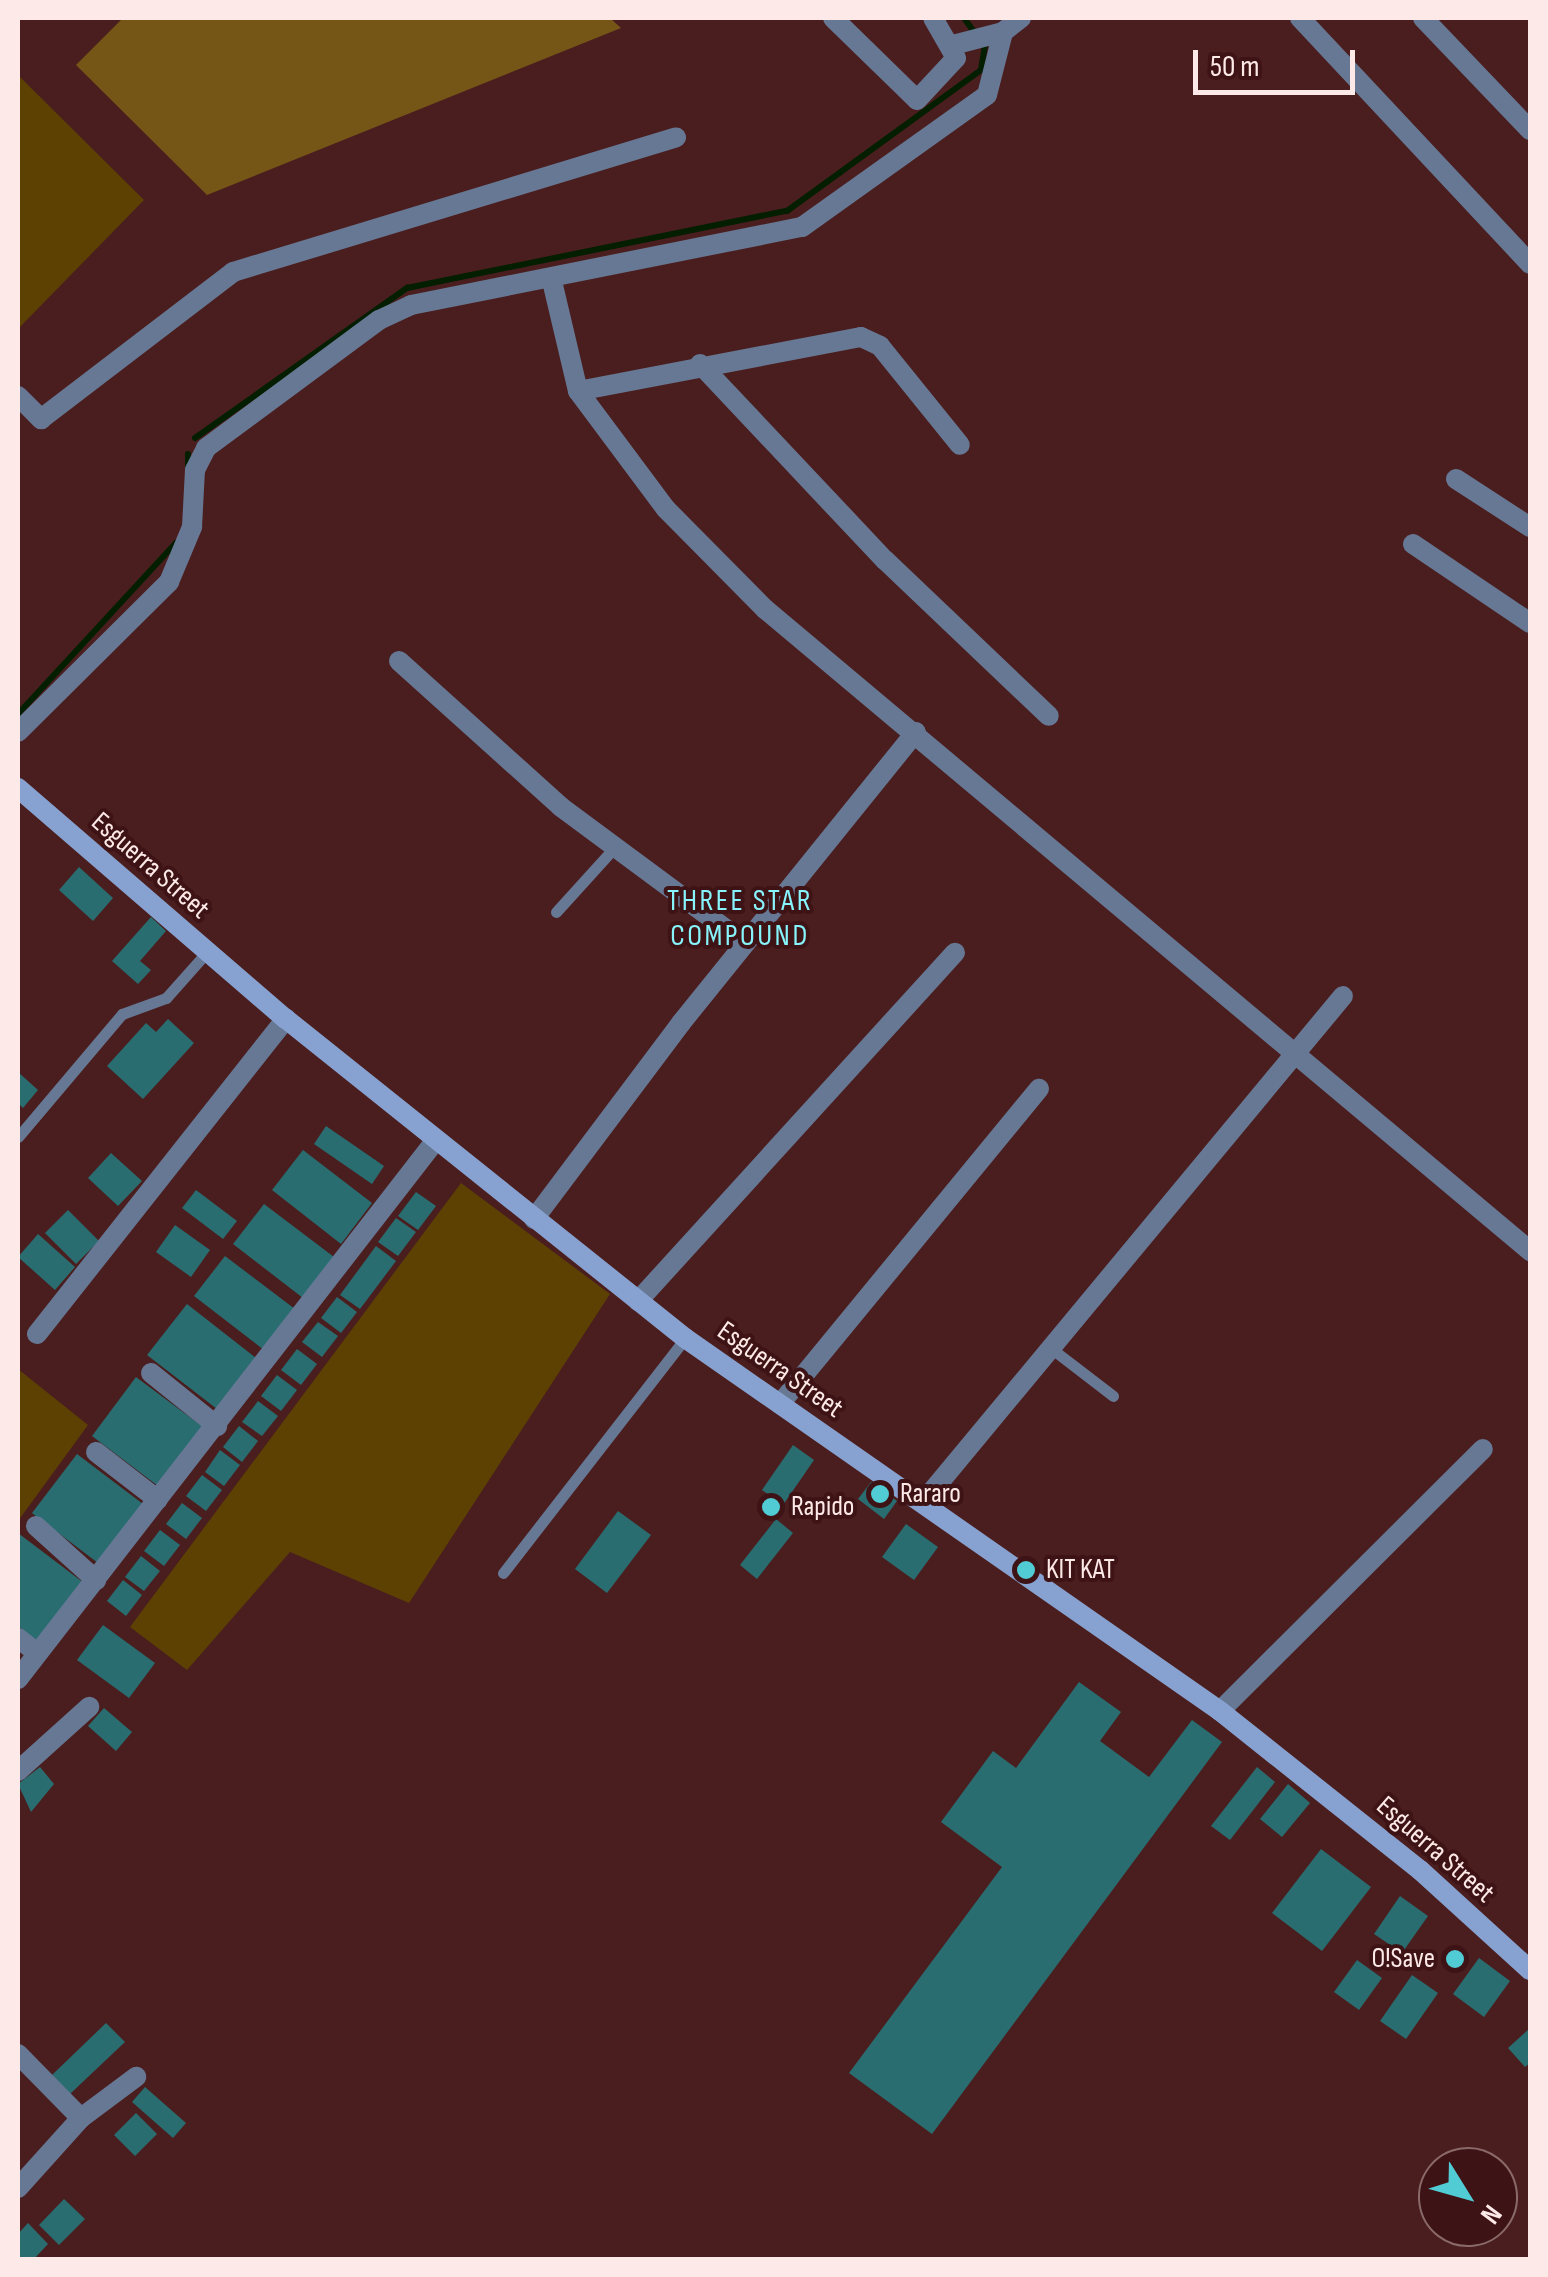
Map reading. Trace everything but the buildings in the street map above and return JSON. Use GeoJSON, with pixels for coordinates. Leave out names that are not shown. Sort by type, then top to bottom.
{"type":"FeatureCollection","features":[{"type":"Feature","properties":{"kind":"main road","name":"Esguerra Street"},"geometry":{"type":"LineString","coordinates":[[18,788],[435,1142],[685,1338],[1220,1711],[1420,1870],[1530,1970]]}},
{"type":"Feature","properties":{"kind":"street"},"geometry":{"type":"LineString","coordinates":[[833,18],[912,100],[954,64],[953,46],[933,18]]}},
{"type":"Feature","properties":{"kind":"street"},"geometry":{"type":"LineString","coordinates":[[953,46],[1004,32],[1020,18]]}},
{"type":"Feature","properties":{"kind":"street"},"geometry":{"type":"LineString","coordinates":[[1300,18],[1530,264]]}},
{"type":"Feature","properties":{"kind":"street"},"geometry":{"type":"LineString","coordinates":[[1424,18],[1530,130]]}},
{"type":"Feature","properties":{"kind":"street"},"geometry":{"type":"LineString","coordinates":[[18,732],[169,582],[192,526],[195,470],[223,431],[398,310],[802,227],[987,94],[1004,32]]}},
{"type":"Feature","properties":{"kind":"street"},"geometry":{"type":"LineString","coordinates":[[18,396],[41,419],[232,272],[676,136]]}},
{"type":"Feature","properties":{"kind":"street"},"geometry":{"type":"LineString","coordinates":[[552,281],[578,391],[666,508],[764,609],[916,732],[1292,1058],[1530,1252]]}},
{"type":"Feature","properties":{"kind":"street"},"geometry":{"type":"LineString","coordinates":[[578,391],[700,364],[865,338],[880,346],[960,445]]}},
{"type":"Feature","properties":{"kind":"street"},"geometry":{"type":"LineString","coordinates":[[700,364],[885,560],[1049,716]]}},
{"type":"Feature","properties":{"kind":"street"},"geometry":{"type":"LineString","coordinates":[[1456,479],[1530,527]]}},
{"type":"Feature","properties":{"kind":"street"},"geometry":{"type":"LineString","coordinates":[[1413,544],[1530,623]]}},
{"type":"Feature","properties":{"kind":"street"},"geometry":{"type":"LineString","coordinates":[[400,661],[561,807],[745,943]]}},
{"type":"Feature","properties":{"kind":"street"},"geometry":{"type":"LineString","coordinates":[[534,1219],[745,943],[916,732]]}},
{"type":"Feature","properties":{"kind":"street"},"geometry":{"type":"LineString","coordinates":[[638,1301],[955,953]]}},
{"type":"Feature","properties":{"kind":"street"},"geometry":{"type":"LineString","coordinates":[[924,1501],[1052,1349],[1124,1252],[1344,996]]}},
{"type":"Feature","properties":{"kind":"street"},"geometry":{"type":"LineString","coordinates":[[37,1334],[286,1019]]}},
{"type":"Feature","properties":{"kind":"street"},"geometry":{"type":"LineString","coordinates":[[780,1404],[1040,1089]]}},
{"type":"Feature","properties":{"kind":"street"},"geometry":{"type":"LineString","coordinates":[[18,1679],[435,1142]]}},
{"type":"Feature","properties":{"kind":"street"},"geometry":{"type":"LineString","coordinates":[[151,1373],[217,1426]]}},
{"type":"Feature","properties":{"kind":"street"},"geometry":{"type":"LineString","coordinates":[[1220,1711],[1483,1449]]}},
{"type":"Feature","properties":{"kind":"street"},"geometry":{"type":"LineString","coordinates":[[96,1452],[158,1500]]}},
{"type":"Feature","properties":{"kind":"street"},"geometry":{"type":"LineString","coordinates":[[36,1526],[96,1580]]}},
{"type":"Feature","properties":{"kind":"street"},"geometry":{"type":"LineString","coordinates":[[18,1638],[38,1654]]}},
{"type":"Feature","properties":{"kind":"street"},"geometry":{"type":"LineString","coordinates":[[18,1771],[89,1707]]}},
{"type":"Feature","properties":{"kind":"street"},"geometry":{"type":"LineString","coordinates":[[18,2054],[80,2118]]}},
{"type":"Feature","properties":{"kind":"street"},"geometry":{"type":"LineString","coordinates":[[18,2188],[80,2118],[136,2077]]}},
{"type":"Feature","properties":{"kind":"lane"},"geometry":{"type":"LineString","coordinates":[[556,912],[615,847]]}},
{"type":"Feature","properties":{"kind":"lane"},"geometry":{"type":"LineString","coordinates":[[18,1138],[122,1014],[166,998],[207,952]]}},
{"type":"Feature","properties":{"kind":"lane"},"geometry":{"type":"LineString","coordinates":[[503,1572],[685,1338]]}},
{"type":"Feature","properties":{"kind":"lane"},"geometry":{"type":"LineString","coordinates":[[1052,1349],[1113,1396]]}},
{"type":"Feature","properties":{"kind":"shaded area"},"geometry":{"type":"Polygon","coordinates":[[[123,18],[610,18],[621,28],[207,195],[76,65],[123,18]]]}},
{"type":"Feature","properties":{"kind":"shaded area"},"geometry":{"type":"Polygon","coordinates":[[[18,75],[144,200],[18,329],[18,75]]]}},
{"type":"Feature","properties":{"kind":"shaded area"},"geometry":{"type":"Polygon","coordinates":[[[461,1183],[610,1294],[409,1603],[290,1552],[187,1670],[130,1627],[461,1183]]]}},
{"type":"Feature","properties":{"kind":"shaded area"},"geometry":{"type":"Polygon","coordinates":[[[18,1369],[88,1425],[18,1521],[18,1369]]]}},
{"type":"Feature","properties":{"kind":"waterway"},"geometry":{"type":"LineString","coordinates":[[964,18],[975,33]]}},
{"type":"Feature","properties":{"kind":"waterway"},"geometry":{"type":"LineString","coordinates":[[195,438],[407,288],[787,211],[981,70],[985,46]]}},
{"type":"Feature","properties":{"kind":"waterway"},"geometry":{"type":"LineString","coordinates":[[188,454],[188,469]]}},
{"type":"Feature","properties":{"kind":"waterway"},"geometry":{"type":"LineString","coordinates":[[18,714],[176,543]]}},
{"type":"Feature","properties":{"kind":"place","name":"Rararo"},"geometry":{"type":"Point","coordinates":[880,1494]}},
{"type":"Feature","properties":{"kind":"place","name":"Rapido"},"geometry":{"type":"Point","coordinates":[771,1507]}},
{"type":"Feature","properties":{"kind":"place","name":"KIT KAT"},"geometry":{"type":"Point","coordinates":[1026,1570]}},
{"type":"Feature","properties":{"kind":"place","name":"O!Save"},"geometry":{"type":"Point","coordinates":[1455,1959]}},
{"type":"Feature","properties":{"kind":"district","name":"THREE STAR COMPOUND"},"geometry":{"type":"Point","coordinates":[740,918]}}]}
